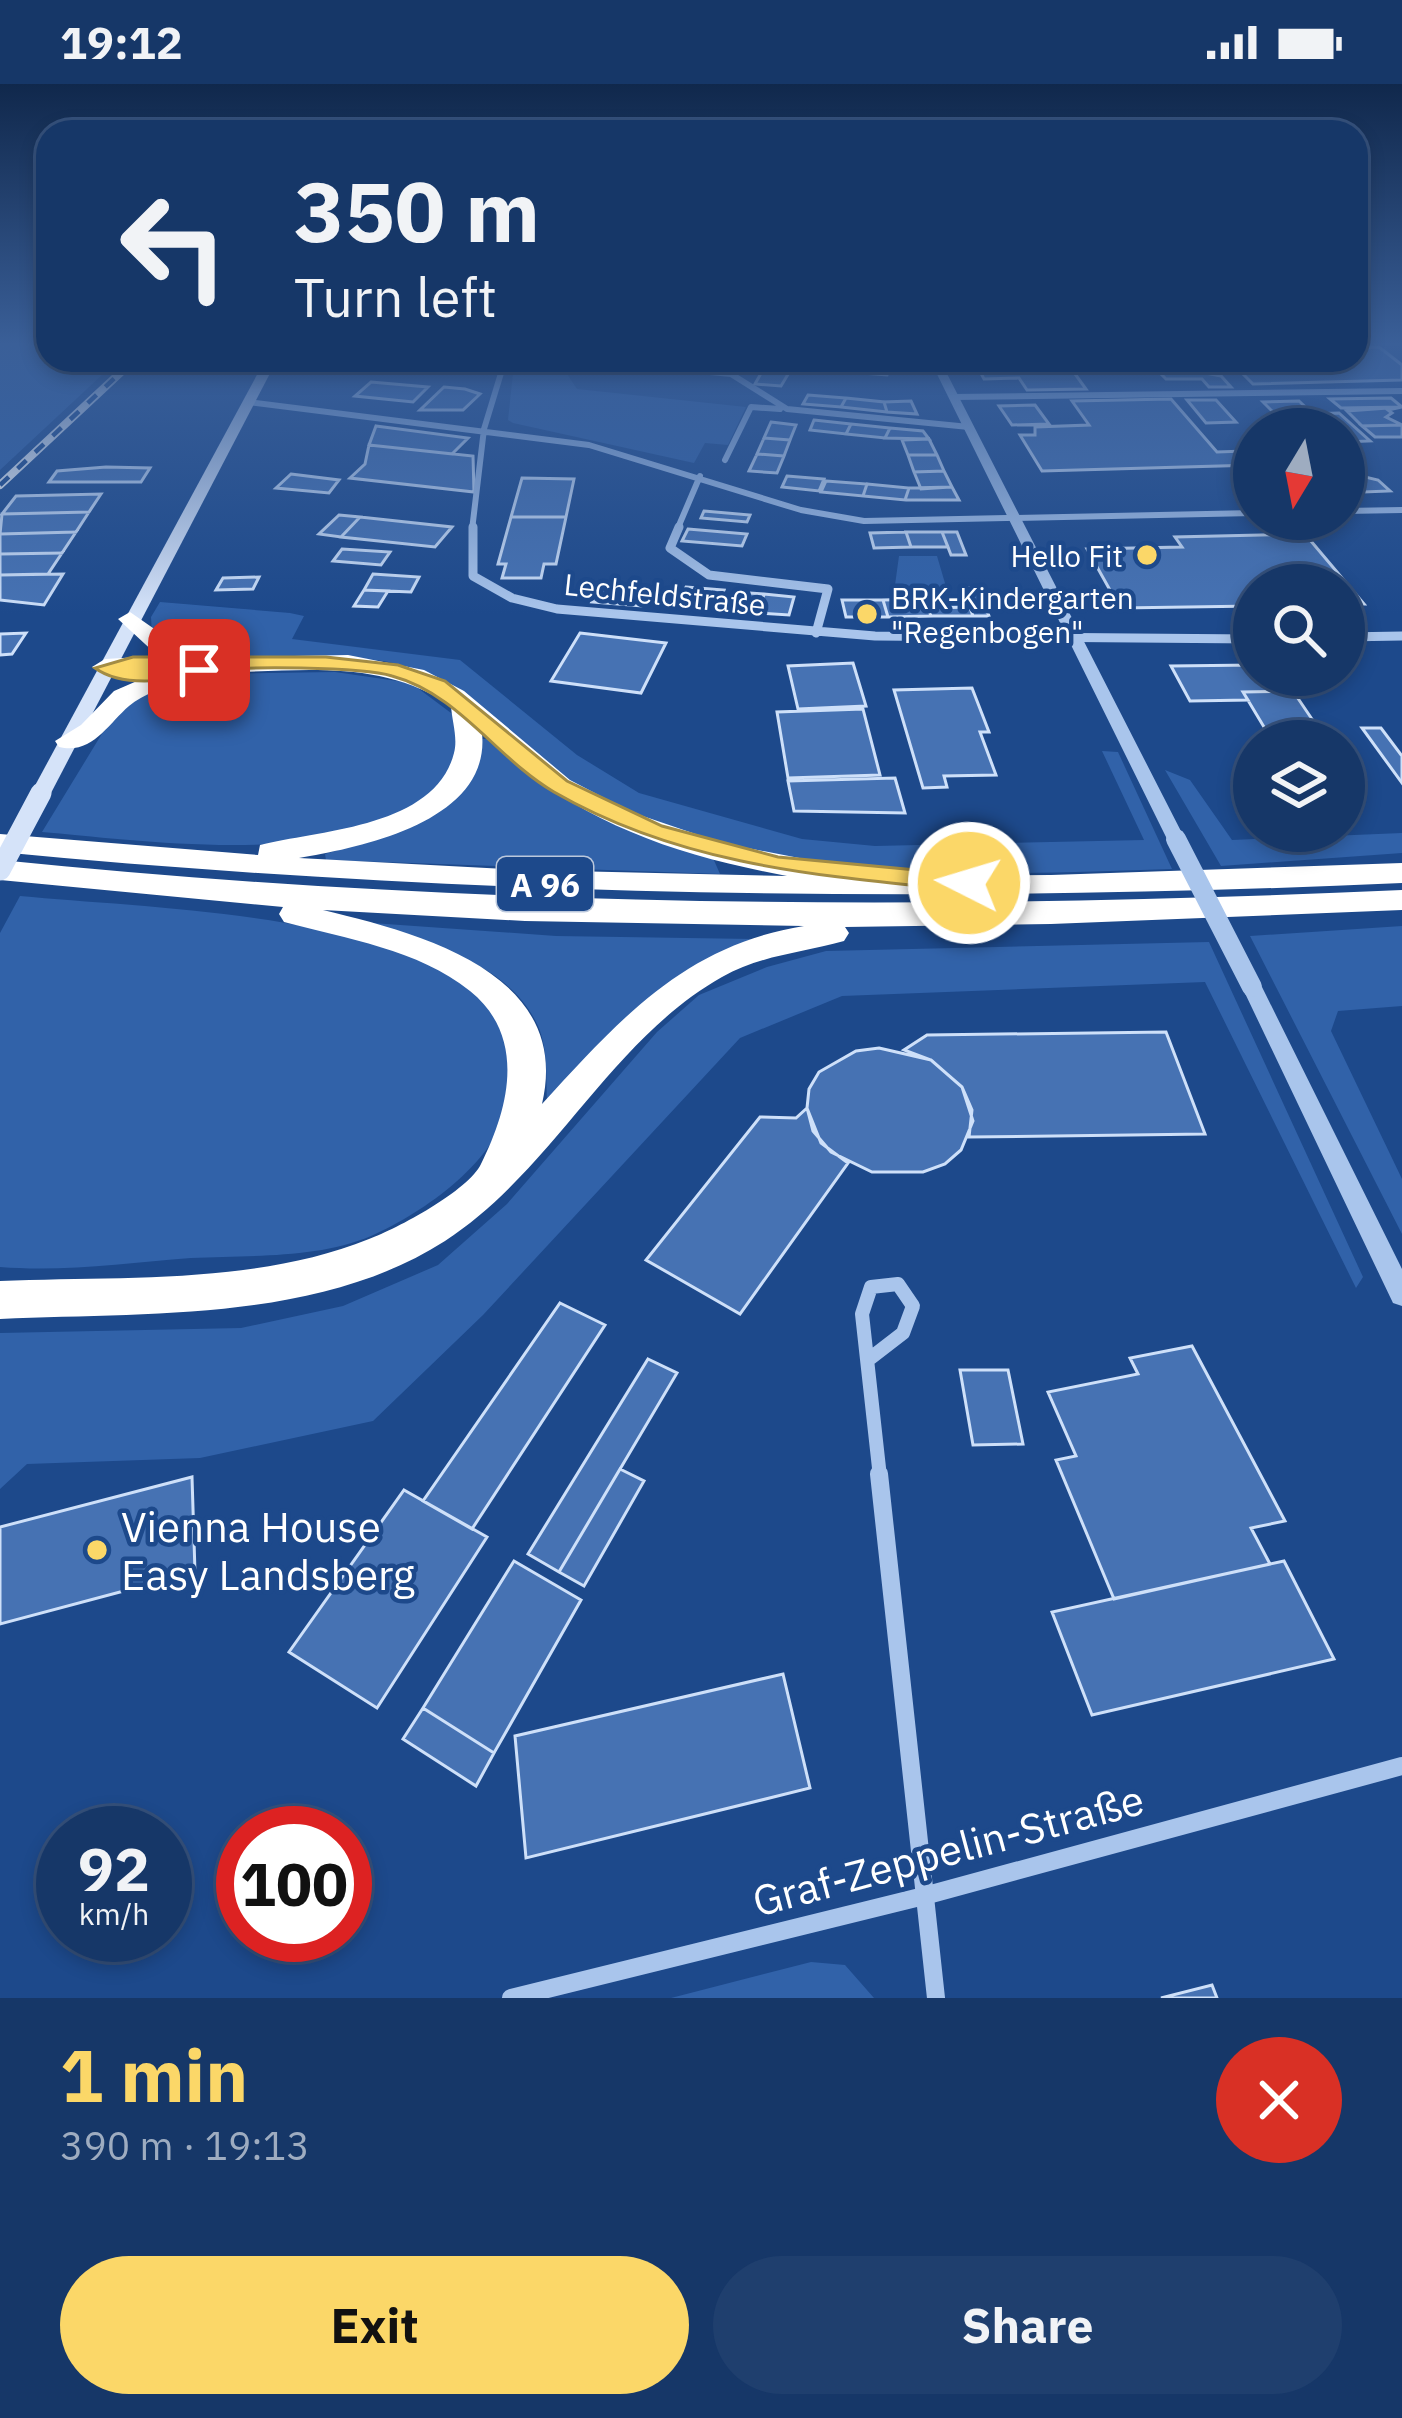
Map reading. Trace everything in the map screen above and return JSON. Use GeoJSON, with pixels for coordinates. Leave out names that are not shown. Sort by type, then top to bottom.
{"type":"FeatureCollection","features":[{"type":"Feature","properties":{"kind":"highway"},"geometry":{"type":"LineString","coordinates":[[130,619],[180,669]]}},
{"type":"Feature","properties":{"kind":"highway"},"geometry":{"type":"LineString","coordinates":[[105,668],[122,673],[326,663],[392,669],[438,686],[559,785],[654,831],[778,864],[993,902]]}},
{"type":"Feature","properties":{"kind":"highway"},"geometry":{"type":"LineString","coordinates":[[69,741],[91,731],[123,697],[180,669]]}},
{"type":"Feature","properties":{"kind":"highway"},"geometry":{"type":"LineString","coordinates":[[89,852],[241,854],[305,849],[393,824],[426,807],[460,772],[469,741],[464,707]]}},
{"type":"Feature","properties":{"kind":"highway","name":"A 96"},"geometry":{"type":"LineString","coordinates":[[0,843],[478,881],[993,902],[1402,873]]}},
{"type":"Feature","properties":{"kind":"highway","name":"A 96"},"geometry":{"type":"LineString","coordinates":[[0,870],[204,892],[574,912],[993,902],[1402,900]]}},
{"type":"Feature","properties":{"kind":"highway"},"geometry":{"type":"LineString","coordinates":[[204,892],[392,938],[463,969],[486,985],[508,1008],[527,1058],[523,1106],[496,1172]]}},
{"type":"Feature","properties":{"kind":"highway"},"geometry":{"type":"LineString","coordinates":[[0,1300],[236,1286],[312,1274],[381,1253],[430,1229],[555,1118],[634,1027],[672,992],[717,964],[760,946],[820,934],[927,930],[993,902]]}},
{"type":"Feature","properties":{"kind":"main road"},"geometry":{"type":"LineString","coordinates":[[0,870],[230,435]]}},
{"type":"Feature","properties":{"kind":"street","name":"Lechfeldstraße"},"geometry":{"type":"LineString","coordinates":[[483,435],[470,552],[473,576],[492,591],[514,599],[605,614],[816,633],[1080,643],[1233,639]]}},
{"type":"Feature","properties":{"kind":"street"},"geometry":{"type":"LineString","coordinates":[[525,435],[589,445],[841,518],[1016,520],[1233,514]]}},
{"type":"Feature","properties":{"kind":"street"},"geometry":{"type":"LineString","coordinates":[[725,460],[737,435]]}},
{"type":"Feature","properties":{"kind":"street"},"geometry":{"type":"LineString","coordinates":[[973,435],[1402,1295]]}},
{"type":"Feature","properties":{"kind":"street"},"geometry":{"type":"LineString","coordinates":[[700,476],[670,548],[709,574],[828,590],[816,633]]}},
{"type":"Feature","properties":{"kind":"street"},"geometry":{"type":"LineString","coordinates":[[1365,511],[1402,510]]}},
{"type":"Feature","properties":{"kind":"street"},"geometry":{"type":"LineString","coordinates":[[1365,637],[1402,636]]}},
{"type":"Feature","properties":{"kind":"street"},"geometry":{"type":"LineString","coordinates":[[868,1360],[903,1333],[913,1306],[898,1284],[871,1287],[862,1314],[936,1998]]}},
{"type":"Feature","properties":{"kind":"street","name":"Graf-Zeppelin-Straße"},"geometry":{"type":"LineString","coordinates":[[511,1998],[924,1896],[1402,1766]]}},
{"type":"Feature","properties":{"kind":"shaded area"},"geometry":{"type":"Polygon","coordinates":[[[0,435],[37,435],[0,470],[0,435]]]}},
{"type":"Feature","properties":{"kind":"shaded area"},"geometry":{"type":"Polygon","coordinates":[[[569,435],[733,435],[728,445],[705,443],[694,463],[569,435]]]}},
{"type":"Feature","properties":{"kind":"shaded area"},"geometry":{"type":"Polygon","coordinates":[[[899,556],[937,556],[947,590],[895,585],[899,556]]]}},
{"type":"Feature","properties":{"kind":"shaded area"},"geometry":{"type":"Polygon","coordinates":[[[160,602],[290,613],[304,616],[292,639],[460,660],[577,755],[639,793],[802,839],[875,846],[1144,840],[1102,751],[1118,752],[1172,869],[1018,873],[864,868],[787,859],[712,842],[640,818],[570,784],[418,670],[385,661],[214,657],[182,649],[152,634],[151,617],[160,602]]]}},
{"type":"Feature","properties":{"kind":"shaded area"},"geometry":{"type":"Polygon","coordinates":[[[335,672],[411,683],[455,716],[453,764],[420,804],[375,826],[321,839],[261,844],[139,841],[42,832],[117,709],[171,682],[214,674],[335,672]]]}},
{"type":"Feature","properties":{"kind":"shaded area"},"geometry":{"type":"Polygon","coordinates":[[[481,739],[491,739],[713,858],[720,874],[326,860],[325,854],[404,830],[481,739]]]}},
{"type":"Feature","properties":{"kind":"shaded area"},"geometry":{"type":"Polygon","coordinates":[[[1165,770],[1190,780],[1233,840],[1233,852],[1365,852],[1365,835],[1402,833],[1402,853],[1221,866],[1165,770]]]}},
{"type":"Feature","properties":{"kind":"shaded area"},"geometry":{"type":"Polygon","coordinates":[[[20,896],[254,918],[376,943],[428,963],[483,998],[504,1030],[511,1083],[498,1132],[483,1155],[441,1195],[371,1236],[328,1249],[72,1268],[0,1267],[0,933],[20,896]]]}},
{"type":"Feature","properties":{"kind":"shaded area"},"geometry":{"type":"Polygon","coordinates":[[[372,923],[556,936],[753,939],[547,1101],[538,1026],[508,987],[466,959],[372,923]]]}},
{"type":"Feature","properties":{"kind":"shaded area"},"geometry":{"type":"Polygon","coordinates":[[[1402,926],[1402,1006],[1338,1011],[1331,1031],[1402,1179],[1402,1234],[1250,936],[1402,926]]]}},
{"type":"Feature","properties":{"kind":"shaded area"},"geometry":{"type":"Polygon","coordinates":[[[1209,942],[1363,1277],[1356,1288],[1205,982],[842,996],[740,1038],[483,1315],[373,1421],[200,1458],[27,1464],[0,1489],[0,1333],[241,1328],[343,1306],[438,1265],[507,1204],[657,1032],[699,995],[767,967],[826,951],[1209,942]]]}},
{"type":"Feature","properties":{"kind":"shaded area"},"geometry":{"type":"Polygon","coordinates":[[[811,1962],[845,1965],[874,1998],[671,1998],[811,1962]]]}},
{"type":"Feature","properties":{"kind":"building"},"geometry":{"type":"Polygon","coordinates":[[[373,435],[468,438],[452,454],[369,445],[373,435]]]}},
{"type":"Feature","properties":{"kind":"building"},"geometry":{"type":"Polygon","coordinates":[[[765,435],[792,435],[790,440],[765,435]]]}},
{"type":"Feature","properties":{"kind":"building"},"geometry":{"type":"Polygon","coordinates":[[[926,435],[929,439],[885,438],[926,435]]]}},
{"type":"Feature","properties":{"kind":"building"},"geometry":{"type":"Polygon","coordinates":[[[1020,435],[1203,435],[1217,452],[1233,451],[1233,466],[1042,471],[1020,435]]]}},
{"type":"Feature","properties":{"kind":"building"},"geometry":{"type":"Polygon","coordinates":[[[764,438],[790,440],[784,456],[757,454],[764,438]]]}},
{"type":"Feature","properties":{"kind":"building"},"geometry":{"type":"Polygon","coordinates":[[[929,439],[937,455],[908,455],[902,440],[929,439]]]}},
{"type":"Feature","properties":{"kind":"building"},"geometry":{"type":"Polygon","coordinates":[[[369,445],[473,456],[474,492],[350,478],[365,464],[369,445]]]}},
{"type":"Feature","properties":{"kind":"building"},"geometry":{"type":"Polygon","coordinates":[[[757,454],[784,456],[777,473],[749,471],[757,454]]]}},
{"type":"Feature","properties":{"kind":"building"},"geometry":{"type":"Polygon","coordinates":[[[908,455],[937,455],[944,471],[914,472],[908,455]]]}},
{"type":"Feature","properties":{"kind":"building"},"geometry":{"type":"Polygon","coordinates":[[[150,468],[141,482],[49,482],[57,471],[150,468]]]}},
{"type":"Feature","properties":{"kind":"building"},"geometry":{"type":"Polygon","coordinates":[[[944,471],[952,487],[921,489],[914,472],[944,471]]]}},
{"type":"Feature","properties":{"kind":"building"},"geometry":{"type":"Polygon","coordinates":[[[291,474],[339,480],[329,493],[276,488],[291,474]]]}},
{"type":"Feature","properties":{"kind":"building"},"geometry":{"type":"Polygon","coordinates":[[[787,476],[824,479],[819,491],[782,487],[787,476]]]}},
{"type":"Feature","properties":{"kind":"building"},"geometry":{"type":"Polygon","coordinates":[[[1365,477],[1378,480],[1390,491],[1365,492],[1365,477]]]}},
{"type":"Feature","properties":{"kind":"building"},"geometry":{"type":"Polygon","coordinates":[[[522,478],[574,479],[566,517],[511,517],[522,478]]]}},
{"type":"Feature","properties":{"kind":"building"},"geometry":{"type":"Polygon","coordinates":[[[826,481],[867,484],[863,496],[821,492],[826,481]]]}},
{"type":"Feature","properties":{"kind":"building"},"geometry":{"type":"Polygon","coordinates":[[[867,484],[909,488],[905,500],[863,496],[867,484]]]}},
{"type":"Feature","properties":{"kind":"building"},"geometry":{"type":"Polygon","coordinates":[[[952,487],[959,500],[905,500],[909,488],[952,487]]]}},
{"type":"Feature","properties":{"kind":"building"},"geometry":{"type":"Polygon","coordinates":[[[101,494],[89,512],[2,514],[16,496],[101,494]]]}},
{"type":"Feature","properties":{"kind":"building"},"geometry":{"type":"Polygon","coordinates":[[[704,511],[750,515],[747,522],[701,518],[704,511]]]}},
{"type":"Feature","properties":{"kind":"building"},"geometry":{"type":"Polygon","coordinates":[[[89,512],[76,532],[0,534],[2,514],[89,512]]]}},
{"type":"Feature","properties":{"kind":"building"},"geometry":{"type":"Polygon","coordinates":[[[339,515],[360,517],[341,537],[319,534],[339,515]]]}},
{"type":"Feature","properties":{"kind":"building"},"geometry":{"type":"Polygon","coordinates":[[[360,517],[452,527],[435,547],[341,537],[360,517]]]}},
{"type":"Feature","properties":{"kind":"building"},"geometry":{"type":"Polygon","coordinates":[[[511,517],[566,517],[556,564],[544,564],[541,578],[502,578],[506,564],[498,564],[511,517]]]}},
{"type":"Feature","properties":{"kind":"building"},"geometry":{"type":"Polygon","coordinates":[[[688,529],[747,534],[742,546],[682,541],[688,529]]]}},
{"type":"Feature","properties":{"kind":"building"},"geometry":{"type":"Polygon","coordinates":[[[76,532],[62,553],[0,554],[0,534],[76,532]]]}},
{"type":"Feature","properties":{"kind":"building"},"geometry":{"type":"Polygon","coordinates":[[[906,532],[911,547],[874,548],[870,533],[906,532]]]}},
{"type":"Feature","properties":{"kind":"building"},"geometry":{"type":"Polygon","coordinates":[[[906,532],[942,532],[948,547],[911,547],[906,532]]]}},
{"type":"Feature","properties":{"kind":"building"},"geometry":{"type":"Polygon","coordinates":[[[942,532],[957,532],[966,555],[951,555],[942,532]]]}},
{"type":"Feature","properties":{"kind":"building"},"geometry":{"type":"Polygon","coordinates":[[[1175,537],[1310,540],[1330,564],[1233,564],[1233,606],[1120,608],[1087,549],[1182,547],[1175,537]]]}},
{"type":"Feature","properties":{"kind":"building"},"geometry":{"type":"Polygon","coordinates":[[[342,549],[390,552],[381,565],[333,561],[342,549]]]}},
{"type":"Feature","properties":{"kind":"building"},"geometry":{"type":"Polygon","coordinates":[[[62,553],[48,574],[0,575],[0,554],[62,553]]]}},
{"type":"Feature","properties":{"kind":"building"},"geometry":{"type":"Polygon","coordinates":[[[63,574],[44,605],[0,600],[0,575],[63,574]]]}},
{"type":"Feature","properties":{"kind":"building"},"geometry":{"type":"Polygon","coordinates":[[[373,574],[419,577],[411,592],[364,590],[373,574]]]}},
{"type":"Feature","properties":{"kind":"building"},"geometry":{"type":"Polygon","coordinates":[[[259,577],[253,589],[216,590],[223,578],[259,577]]]}},
{"type":"Feature","properties":{"kind":"building"},"geometry":{"type":"Polygon","coordinates":[[[601,586],[649,591],[642,606],[592,602],[601,586]]]}},
{"type":"Feature","properties":{"kind":"building"},"geometry":{"type":"Polygon","coordinates":[[[686,587],[724,590],[717,607],[679,603],[686,587]]]}},
{"type":"Feature","properties":{"kind":"building"},"geometry":{"type":"Polygon","coordinates":[[[963,588],[978,588],[989,616],[973,616],[963,588]]]}},
{"type":"Feature","properties":{"kind":"building"},"geometry":{"type":"Polygon","coordinates":[[[364,590],[388,591],[378,607],[354,606],[364,590]]]}},
{"type":"Feature","properties":{"kind":"building"},"geometry":{"type":"Polygon","coordinates":[[[735,592],[764,594],[759,613],[729,610],[735,592]]]}},
{"type":"Feature","properties":{"kind":"building"},"geometry":{"type":"Polygon","coordinates":[[[764,594],[794,597],[789,615],[759,613],[764,594]]]}},
{"type":"Feature","properties":{"kind":"building"},"geometry":{"type":"Polygon","coordinates":[[[925,599],[967,599],[970,607],[928,608],[925,599]]]}},
{"type":"Feature","properties":{"kind":"building"},"geometry":{"type":"Polygon","coordinates":[[[925,599],[931,616],[888,617],[883,600],[925,599]]]}},
{"type":"Feature","properties":{"kind":"building"},"geometry":{"type":"Polygon","coordinates":[[[842,600],[883,600],[888,617],[846,617],[842,600]]]}},
{"type":"Feature","properties":{"kind":"building"},"geometry":{"type":"Polygon","coordinates":[[[970,607],[973,616],[931,616],[928,608],[970,607]]]}},
{"type":"Feature","properties":{"kind":"building"},"geometry":{"type":"Polygon","coordinates":[[[26,633],[12,654],[0,655],[0,634],[26,633]]]}},
{"type":"Feature","properties":{"kind":"building"},"geometry":{"type":"Polygon","coordinates":[[[580,633],[666,643],[641,693],[551,681],[580,633]]]}},
{"type":"Feature","properties":{"kind":"building"},"geometry":{"type":"Polygon","coordinates":[[[853,663],[866,706],[798,709],[788,666],[853,663]]]}},
{"type":"Feature","properties":{"kind":"building"},"geometry":{"type":"Polygon","coordinates":[[[1233,665],[1233,696],[1248,700],[1190,701],[1171,666],[1233,665]]]}},
{"type":"Feature","properties":{"kind":"building"},"geometry":{"type":"Polygon","coordinates":[[[972,688],[989,732],[980,732],[996,775],[944,776],[947,787],[923,788],[894,690],[972,688]]]}},
{"type":"Feature","properties":{"kind":"building"},"geometry":{"type":"Polygon","coordinates":[[[1245,696],[1296,696],[1313,720],[1260,720],[1245,696]]]}},
{"type":"Feature","properties":{"kind":"building"},"geometry":{"type":"Polygon","coordinates":[[[863,709],[880,775],[788,778],[777,712],[863,709]]]}},
{"type":"Feature","properties":{"kind":"building"},"geometry":{"type":"Polygon","coordinates":[[[1365,728],[1381,728],[1402,756],[1402,783],[1365,728]]]}},
{"type":"Feature","properties":{"kind":"building"},"geometry":{"type":"Polygon","coordinates":[[[895,778],[905,813],[794,811],[788,781],[895,778]]]}},
{"type":"Feature","properties":{"kind":"building"},"geometry":{"type":"Polygon","coordinates":[[[1166,1032],[1205,1134],[969,1137],[972,1110],[962,1087],[931,1060],[904,1050],[927,1035],[1166,1032]]]}},
{"type":"Feature","properties":{"kind":"building"},"geometry":{"type":"Polygon","coordinates":[[[879,1048],[931,1060],[962,1087],[973,1121],[961,1150],[945,1164],[923,1172],[872,1172],[831,1152],[813,1131],[807,1108],[809,1089],[819,1072],[856,1051],[879,1048]]]}},
{"type":"Feature","properties":{"kind":"building"},"geometry":{"type":"Polygon","coordinates":[[[807,1108],[821,1143],[848,1163],[740,1314],[646,1260],[760,1117],[796,1118],[807,1108]]]}},
{"type":"Feature","properties":{"kind":"building"},"geometry":{"type":"Polygon","coordinates":[[[560,1303],[605,1325],[472,1529],[423,1501],[560,1303]]]}},
{"type":"Feature","properties":{"kind":"building"},"geometry":{"type":"Polygon","coordinates":[[[1192,1346],[1285,1521],[1251,1528],[1270,1564],[1114,1599],[1056,1460],[1076,1456],[1048,1392],[1138,1374],[1130,1358],[1192,1346]]]}},
{"type":"Feature","properties":{"kind":"building"},"geometry":{"type":"Polygon","coordinates":[[[648,1359],[677,1373],[559,1572],[528,1554],[648,1359]]]}},
{"type":"Feature","properties":{"kind":"building"},"geometry":{"type":"Polygon","coordinates":[[[960,1370],[1008,1370],[1023,1444],[973,1445],[960,1370]]]}},
{"type":"Feature","properties":{"kind":"building"},"geometry":{"type":"Polygon","coordinates":[[[620,1469],[644,1481],[584,1586],[559,1572],[620,1469]]]}},
{"type":"Feature","properties":{"kind":"building","name":"Vienna House Easy Landsberg"},"geometry":{"type":"Polygon","coordinates":[[[192,1477],[195,1572],[0,1624],[0,1527],[192,1477]]]}},
{"type":"Feature","properties":{"kind":"building"},"geometry":{"type":"Polygon","coordinates":[[[404,1490],[487,1537],[377,1708],[289,1652],[404,1490]]]}},
{"type":"Feature","properties":{"kind":"building"},"geometry":{"type":"Polygon","coordinates":[[[514,1561],[581,1600],[494,1753],[423,1708],[514,1561]]]}},
{"type":"Feature","properties":{"kind":"building"},"geometry":{"type":"Polygon","coordinates":[[[1284,1561],[1334,1659],[1092,1715],[1052,1612],[1284,1561]]]}},
{"type":"Feature","properties":{"kind":"building"},"geometry":{"type":"Polygon","coordinates":[[[783,1674],[810,1788],[526,1858],[515,1736],[783,1674]]]}},
{"type":"Feature","properties":{"kind":"building"},"geometry":{"type":"Polygon","coordinates":[[[423,1708],[494,1753],[476,1786],[403,1739],[423,1708]]]}},
{"type":"Feature","properties":{"kind":"building"},"geometry":{"type":"Polygon","coordinates":[[[1212,1985],[1217,1998],[1161,1998],[1212,1985]]]}},
{"type":"Feature","properties":{"kind":"railway"},"geometry":{"type":"LineString","coordinates":[[0,485],[53,435]]}},
{"type":"Feature","properties":{"kind":"place","name":"Hello Fit"},"geometry":{"type":"Point","coordinates":[1147,555]}},
{"type":"Feature","properties":{"kind":"place","name":"BRK-Kindergarten \"Regenbogen\""},"geometry":{"type":"Point","coordinates":[867,614]}},
{"type":"Feature","properties":{"kind":"place","name":"Vienna House Easy Landsberg"},"geometry":{"type":"Point","coordinates":[97,1550]}},
{"type":"Feature","properties":{"kind":"route"},"geometry":{"type":"LineString","coordinates":[[199,670],[148,675],[105,668],[133,663],[226,667],[326,663],[417,675],[488,724],[559,785],[654,831],[778,864],[969,883]]}}]}
